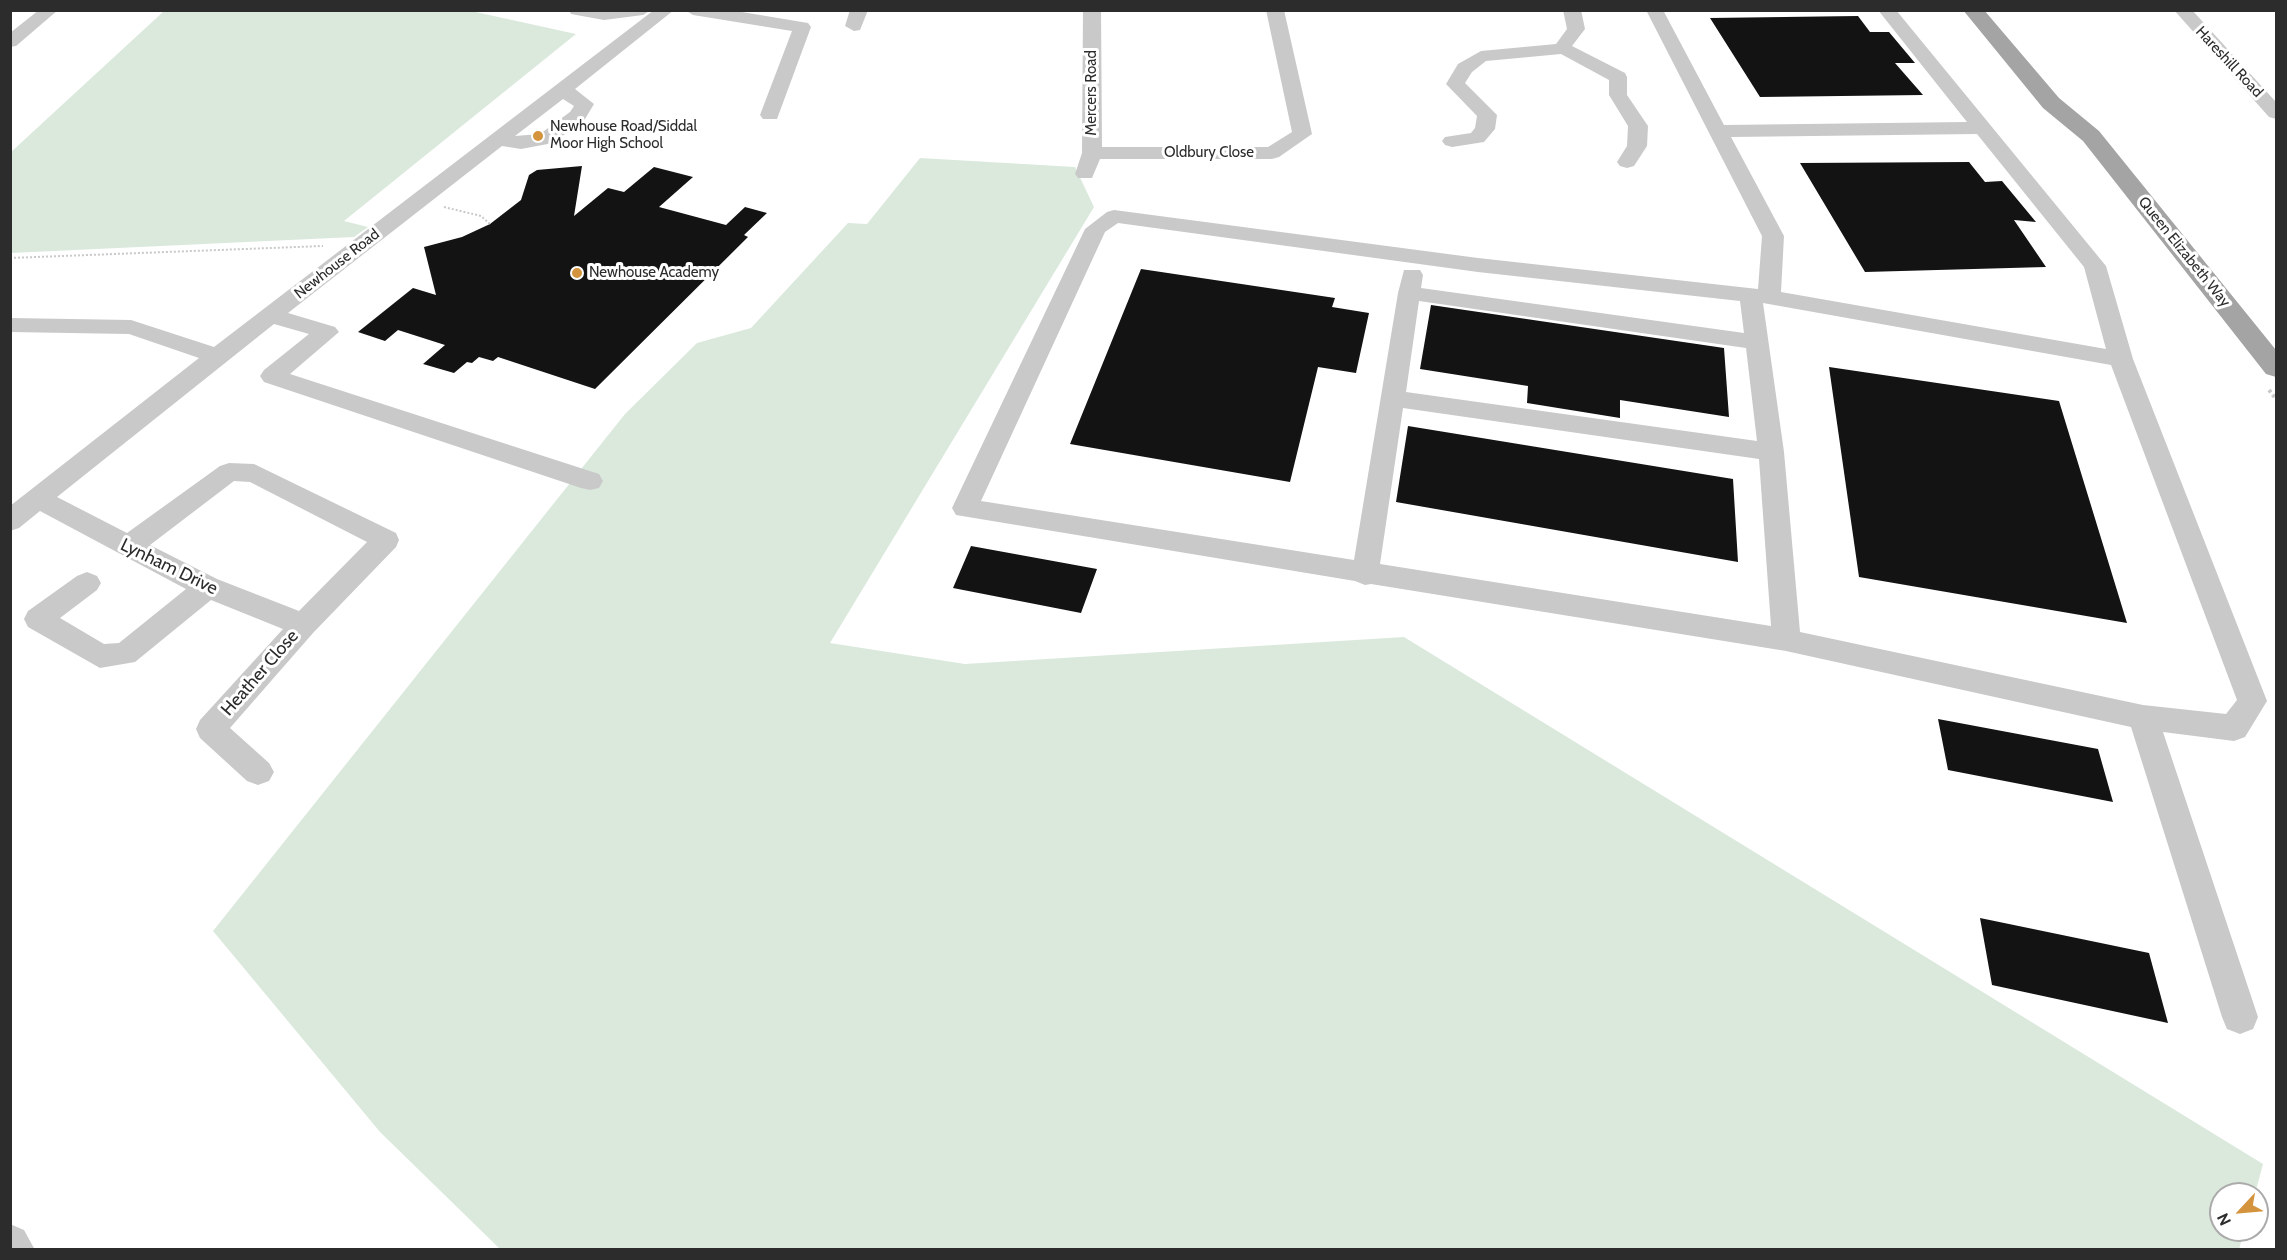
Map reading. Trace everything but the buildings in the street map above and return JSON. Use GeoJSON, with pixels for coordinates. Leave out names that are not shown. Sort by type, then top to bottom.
{"type":"FeatureCollection","features":[{"type":"Feature","properties":{"kind":"main road","name":"Queen Elizabeth Way"},"geometry":{"type":"LineString","coordinates":[[1973,10],[2051,103],[2091,136],[2277,368]]}},
{"type":"Feature","properties":{"kind":"main road","name":"Queen Elizabeth Way"},"geometry":{"type":"LineString","coordinates":[[1996,10],[2076,101],[2091,136]]}},
{"type":"Feature","properties":{"kind":"street"},"geometry":{"type":"LineString","coordinates":[[10,42],[50,10]]}},
{"type":"Feature","properties":{"kind":"street"},"geometry":{"type":"LineString","coordinates":[[578,10],[604,15],[643,10]]}},
{"type":"Feature","properties":{"kind":"street","name":"Newhouse Road"},"geometry":{"type":"LineString","coordinates":[[10,521],[40,500],[217,356],[666,10]]}},
{"type":"Feature","properties":{"kind":"street"},"geometry":{"type":"LineString","coordinates":[[693,10],[802,27],[770,115]]}},
{"type":"Feature","properties":{"kind":"street","name":"Mercers Road"},"geometry":{"type":"LineString","coordinates":[[1085,174],[1092,153],[1092,10]]}},
{"type":"Feature","properties":{"kind":"street"},"geometry":{"type":"LineString","coordinates":[[1276,10],[1295,13]]}},
{"type":"Feature","properties":{"kind":"street","name":"Oldbury Close"},"geometry":{"type":"LineString","coordinates":[[1092,153],[1272,153],[1302,134],[1276,10]]}},
{"type":"Feature","properties":{"kind":"street"},"geometry":{"type":"LineString","coordinates":[[1452,141],[1480,144],[1485,129],[1487,115],[1455,84],[1465,68],[1481,56],[1550,52],[1562,48],[1576,29],[1572,10]]}},
{"type":"Feature","properties":{"kind":"street"},"geometry":{"type":"LineString","coordinates":[[1654,10],[1773,236],[1760,296],[1758,342],[1771,452],[1786,640]]}},
{"type":"Feature","properties":{"kind":"street"},"geometry":{"type":"LineString","coordinates":[[1887,10],[2095,266],[2121,359],[2252,701],[2234,728],[2143,717],[1786,640],[1365,575],[965,508],[1096,230],[1114,216],[1415,257],[1760,296],[2121,359]]}},
{"type":"Feature","properties":{"kind":"street","name":"Hareshill Road"},"geometry":{"type":"LineString","coordinates":[[2182,10],[2277,113]]}},
{"type":"Feature","properties":{"kind":"street"},"geometry":{"type":"LineString","coordinates":[[1562,48],[1618,77],[1618,94],[1638,126],[1637,146],[1627,162]]}},
{"type":"Feature","properties":{"kind":"street"},"geometry":{"type":"LineString","coordinates":[[1719,131],[1983,128]]}},
{"type":"Feature","properties":{"kind":"street"},"geometry":{"type":"LineString","coordinates":[[1365,575],[1415,257]]}},
{"type":"Feature","properties":{"kind":"street"},"geometry":{"type":"LineString","coordinates":[[1409,293],[1758,342]]}},
{"type":"Feature","properties":{"kind":"street"},"geometry":{"type":"LineString","coordinates":[[271,315],[327,332],[272,376],[590,481]]}},
{"type":"Feature","properties":{"kind":"street"},"geometry":{"type":"LineString","coordinates":[[10,326],[130,327],[217,356]]}},
{"type":"Feature","properties":{"kind":"street"},"geometry":{"type":"LineString","coordinates":[[1392,398],[1771,452]]}},
{"type":"Feature","properties":{"kind":"street"},"geometry":{"type":"LineString","coordinates":[[128,547],[229,472],[254,473],[386,540],[303,625]]}},
{"type":"Feature","properties":{"kind":"street","name":"Lynham Drive"},"geometry":{"type":"LineString","coordinates":[[40,500],[207,587],[303,625]]}},
{"type":"Feature","properties":{"kind":"street"},"geometry":{"type":"LineString","coordinates":[[87,583],[38,619],[100,656],[125,654],[154,633],[207,587]]}},
{"type":"Feature","properties":{"kind":"street","name":"Heather Close"},"geometry":{"type":"LineString","coordinates":[[258,771],[211,729],[303,625]]}},
{"type":"Feature","properties":{"kind":"street"},"geometry":{"type":"LineString","coordinates":[[2143,717],[2169,790],[2240,1017]]}},
{"type":"Feature","properties":{"kind":"street"},"geometry":{"type":"LineString","coordinates":[[10,1244],[15,1250]]}},
{"type":"Feature","properties":{"kind":"path"},"geometry":{"type":"LineString","coordinates":[[418,202],[481,216],[490,224]]}},
{"type":"Feature","properties":{"kind":"path"},"geometry":{"type":"LineString","coordinates":[[10,258],[340,245],[357,249]]}},
{"type":"Feature","properties":{"kind":"green space"},"geometry":{"type":"Polygon","coordinates":[[[164,11],[471,11],[576,34],[344,221],[368,227],[354,237],[11,253],[11,152],[164,11]]]}},
{"type":"Feature","properties":{"kind":"green space"},"geometry":{"type":"Polygon","coordinates":[[[920,158],[1075,167],[1094,207],[830,643],[965,664],[1404,637],[2263,1164],[2258,1182],[2209,1182],[2209,1242],[2241,1242],[2239,1250],[500,1249],[380,1132],[213,931],[625,414],[697,343],[751,328],[848,223],[867,224],[920,158]]]}},
{"type":"Feature","properties":{"kind":"place","name":"Newhouse Road/Siddal Moor High School"},"geometry":{"type":"Point","coordinates":[538,136]}},
{"type":"Feature","properties":{"kind":"place","name":"Newhouse Academy"},"geometry":{"type":"Point","coordinates":[577,273]}}]}
